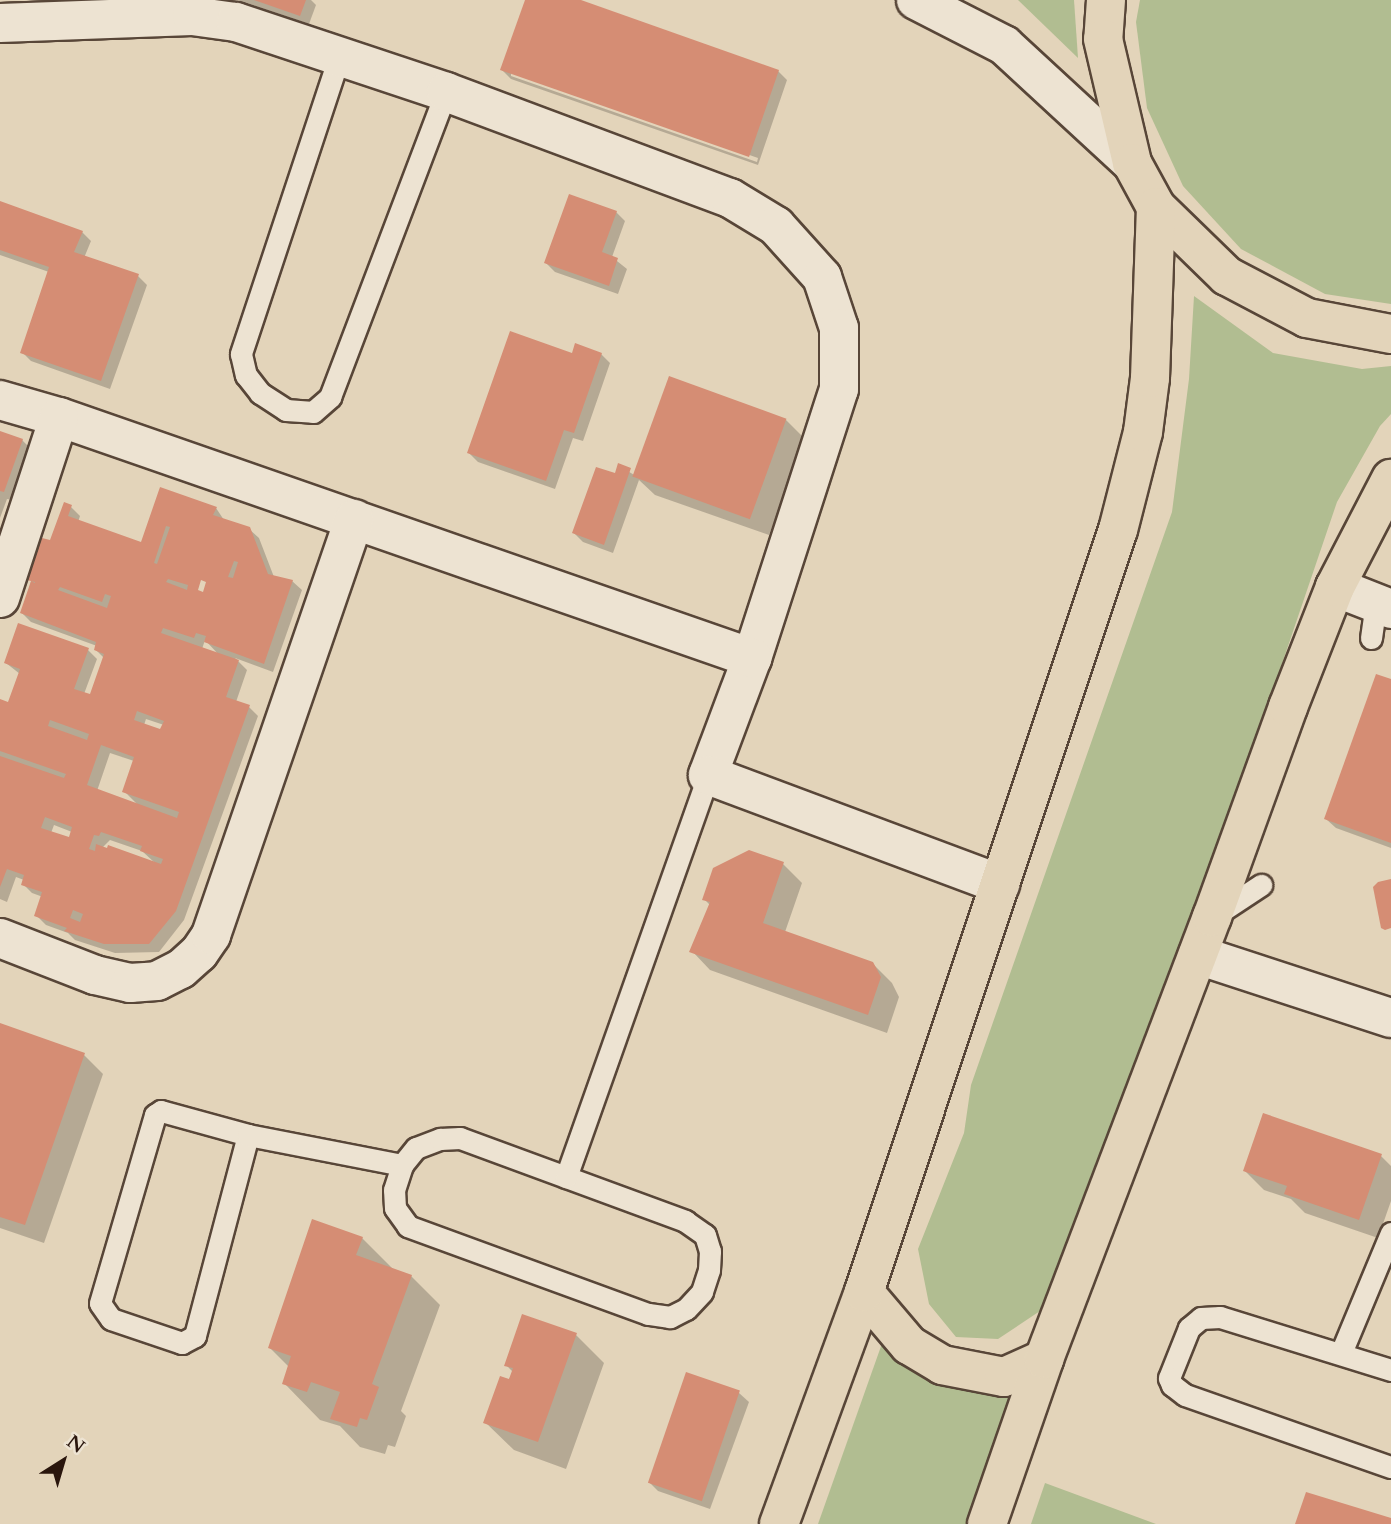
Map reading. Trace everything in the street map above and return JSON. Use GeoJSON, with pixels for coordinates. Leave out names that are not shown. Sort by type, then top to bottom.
{"type":"FeatureCollection","features":[{"type":"Feature","properties":{"kind":"main road"},"geometry":{"type":"LineString","coordinates":[[1106,0],[1103,39],[1132,163],[1156,207],[1227,276],[1307,318],[1391,334]]}},
{"type":"Feature","properties":{"kind":"main road"},"geometry":{"type":"LineString","coordinates":[[779,1524],[864,1292],[1118,530],[1143,432],[1150,378],[1156,207]]}},
{"type":"Feature","properties":{"kind":"main road"},"geometry":{"type":"LineString","coordinates":[[987,1524],[1044,1359],[1335,587],[1391,479]]}},
{"type":"Feature","properties":{"kind":"main road"},"geometry":{"type":"LineString","coordinates":[[864,1292],[909,1345],[942,1365],[1004,1377],[1044,1359]]}},
{"type":"Feature","properties":{"kind":"street"},"geometry":{"type":"LineString","coordinates":[[916,0],[1003,45],[1132,163]]}},
{"type":"Feature","properties":{"kind":"street"},"geometry":{"type":"LineString","coordinates":[[0,23],[192,16],[236,22],[340,54],[730,198],[776,226],[822,277],[839,327],[839,389],[752,658],[708,775],[1000,884]]}},
{"type":"Feature","properties":{"kind":"street"},"geometry":{"type":"LineString","coordinates":[[0,400],[59,417],[752,658]]}},
{"type":"Feature","properties":{"kind":"street"},"geometry":{"type":"LineString","coordinates":[[0,598],[59,417]]}},
{"type":"Feature","properties":{"kind":"street"},"geometry":{"type":"LineString","coordinates":[[0,938],[95,975],[130,983],[157,981],[181,969],[199,953],[211,935],[354,519]]}},
{"type":"Feature","properties":{"kind":"street"},"geometry":{"type":"LineString","coordinates":[[1335,587],[1379,617]]}},
{"type":"Feature","properties":{"kind":"street"},"geometry":{"type":"LineString","coordinates":[[1198,954],[1391,1018]]}},
{"type":"Feature","properties":{"kind":"lane"},"geometry":{"type":"LineString","coordinates":[[340,54],[241,354],[246,374],[260,393],[286,410],[313,412],[330,397],[446,92]]}},
{"type":"Feature","properties":{"kind":"lane"},"geometry":{"type":"LineString","coordinates":[[566,1177],[708,775]]}},
{"type":"Feature","properties":{"kind":"lane"},"geometry":{"type":"LineString","coordinates":[[1212,917],[1261,885]]}},
{"type":"Feature","properties":{"kind":"lane"},"geometry":{"type":"LineString","coordinates":[[247,1135],[195,1336],[182,1343],[107,1316],[100,1303],[155,1115],[161,1111],[247,1135],[402,1165]]}},
{"type":"Feature","properties":{"kind":"lane"},"geometry":{"type":"LineString","coordinates":[[460,1138],[685,1221],[705,1235],[710,1251],[709,1270],[702,1292],[686,1309],[670,1317],[648,1314],[408,1226],[395,1208],[394,1190],[402,1165],[416,1148],[440,1139],[460,1138]]}},
{"type":"Feature","properties":{"kind":"lane"},"geometry":{"type":"LineString","coordinates":[[1342,1353],[1391,1233]]}},
{"type":"Feature","properties":{"kind":"lane"},"geometry":{"type":"LineString","coordinates":[[1391,1370],[1220,1317],[1201,1318],[1189,1328],[1169,1378],[1172,1385],[1185,1395],[1391,1467]]}},
{"type":"Feature","properties":{"kind":"green space"},"geometry":{"type":"Polygon","coordinates":[[[1018,0],[1074,0],[1078,58],[1018,0]]]}},
{"type":"Feature","properties":{"kind":"green space"},"geometry":{"type":"Polygon","coordinates":[[[1140,0],[1391,0],[1391,304],[1325,294],[1241,249],[1183,186],[1147,108],[1136,22],[1140,0]]]}},
{"type":"Feature","properties":{"kind":"green space"},"geometry":{"type":"Polygon","coordinates":[[[1194,296],[1273,353],[1362,369],[1391,366],[1391,414],[1380,426],[1337,502],[1120,1140],[1097,1160],[1040,1311],[998,1339],[956,1337],[929,1304],[918,1249],[964,1133],[971,1085],[1172,512],[1189,379],[1194,296]]]}},
{"type":"Feature","properties":{"kind":"green space"},"geometry":{"type":"Polygon","coordinates":[[[885,1335],[1035,1381],[986,1524],[818,1524],[885,1335]]]}},
{"type":"Feature","properties":{"kind":"green space"},"geometry":{"type":"Polygon","coordinates":[[[1045,1483],[1156,1524],[1031,1524],[1045,1483]]]}},
{"type":"Feature","properties":{"kind":"building"},"geometry":{"type":"Polygon","coordinates":[[[254,0],[306,0],[300,16],[254,0]]]}},
{"type":"Feature","properties":{"kind":"building"},"geometry":{"type":"Polygon","coordinates":[[[525,0],[581,0],[779,70],[749,157],[500,70],[525,0]]]}},
{"type":"Feature","properties":{"kind":"building"},"geometry":{"type":"Polygon","coordinates":[[[569,194],[617,211],[602,252],[618,258],[609,286],[544,263],[569,194]]]}},
{"type":"Feature","properties":{"kind":"building"},"geometry":{"type":"Polygon","coordinates":[[[0,201],[83,231],[74,252],[139,274],[101,381],[20,353],[49,267],[0,250],[0,201]]]}},
{"type":"Feature","properties":{"kind":"building"},"geometry":{"type":"Polygon","coordinates":[[[510,331],[572,353],[575,343],[602,353],[574,433],[564,430],[546,481],[467,453],[510,331]]]}},
{"type":"Feature","properties":{"kind":"building"},"geometry":{"type":"Polygon","coordinates":[[[669,376],[786,419],[750,519],[632,477],[669,376]]]}},
{"type":"Feature","properties":{"kind":"building"},"geometry":{"type":"Polygon","coordinates":[[[0,431],[23,439],[4,492],[0,491],[0,431]]]}},
{"type":"Feature","properties":{"kind":"building"},"geometry":{"type":"Polygon","coordinates":[[[618,463],[631,468],[604,545],[572,533],[596,467],[615,473],[618,463]]]}},
{"type":"Feature","properties":{"kind":"building"},"geometry":{"type":"Polygon","coordinates":[[[160,487],[217,507],[213,515],[250,527],[268,574],[293,580],[264,664],[204,642],[206,636],[196,633],[194,638],[163,628],[161,633],[239,660],[226,697],[250,705],[176,911],[149,944],[104,944],[64,931],[67,928],[34,916],[42,892],[21,885],[24,875],[7,869],[0,887],[0,756],[64,778],[66,774],[0,751],[0,699],[8,702],[20,669],[4,663],[18,623],[89,648],[74,689],[90,694],[104,654],[94,650],[96,642],[20,613],[31,581],[27,580],[42,538],[50,540],[64,502],[72,505],[68,516],[141,542],[160,487]],[[166,526],[154,563],[157,564],[170,527],[166,526]],[[234,561],[228,577],[233,578],[238,562],[234,561]],[[168,579],[166,582],[187,590],[188,585],[168,579]],[[201,580],[198,590],[203,592],[206,582],[201,580]],[[60,587],[58,590],[107,608],[111,596],[105,594],[102,602],[60,587]],[[137,711],[134,720],[160,729],[164,721],[137,711]],[[50,720],[48,726],[87,740],[89,734],[50,720]],[[101,745],[87,785],[177,818],[179,812],[122,792],[134,757],[101,745]],[[45,817],[41,828],[69,837],[72,827],[45,817]],[[101,832],[99,836],[94,835],[89,849],[95,851],[96,844],[107,848],[108,845],[161,864],[163,859],[140,851],[142,846],[101,832]],[[73,910],[70,918],[80,922],[83,914],[73,910]]]}},
{"type":"Feature","properties":{"kind":"building"},"geometry":{"type":"Polygon","coordinates":[[[1376,674],[1391,679],[1391,843],[1324,819],[1376,674]]]}},
{"type":"Feature","properties":{"kind":"building"},"geometry":{"type":"Polygon","coordinates":[[[749,850],[784,862],[763,923],[873,962],[881,977],[868,1015],[689,952],[710,902],[702,900],[713,868],[749,850]]]}},
{"type":"Feature","properties":{"kind":"building"},"geometry":{"type":"Polygon","coordinates":[[[1391,879],[1391,928],[1385,930],[1381,928],[1373,887],[1378,882],[1391,879]]]}},
{"type":"Feature","properties":{"kind":"building"},"geometry":{"type":"Polygon","coordinates":[[[0,1023],[85,1053],[25,1225],[0,1217],[0,1023]]]}},
{"type":"Feature","properties":{"kind":"building"},"geometry":{"type":"Polygon","coordinates":[[[1263,1113],[1382,1154],[1359,1220],[1284,1194],[1287,1186],[1243,1171],[1263,1113]]]}},
{"type":"Feature","properties":{"kind":"building"},"geometry":{"type":"Polygon","coordinates":[[[312,1219],[363,1237],[356,1255],[412,1275],[372,1384],[379,1387],[367,1420],[360,1418],[357,1427],[330,1419],[340,1392],[311,1382],[307,1392],[282,1384],[291,1356],[268,1348],[312,1219]]]}},
{"type":"Feature","properties":{"kind":"building"},"geometry":{"type":"Polygon","coordinates":[[[522,1314],[577,1333],[538,1442],[483,1423],[500,1376],[509,1379],[513,1368],[504,1366],[522,1314]]]}},
{"type":"Feature","properties":{"kind":"building"},"geometry":{"type":"Polygon","coordinates":[[[686,1372],[740,1391],[702,1501],[648,1483],[686,1372]]]}},
{"type":"Feature","properties":{"kind":"building"},"geometry":{"type":"Polygon","coordinates":[[[1306,1492],[1391,1518],[1391,1524],[1295,1524],[1306,1492]]]}}]}
